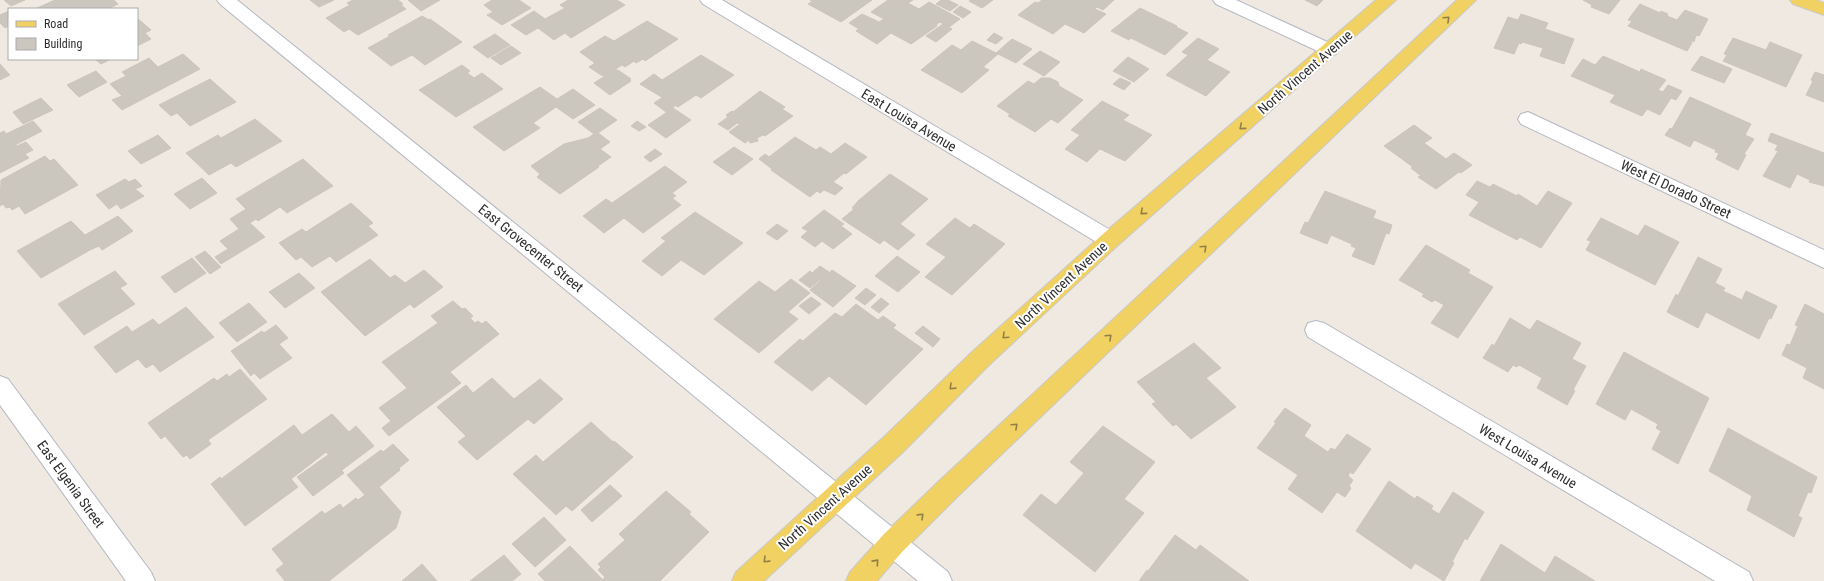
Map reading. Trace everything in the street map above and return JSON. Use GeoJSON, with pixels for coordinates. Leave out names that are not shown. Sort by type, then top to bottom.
{"type":"FeatureCollection","features":[{"type":"Feature","properties":{"kind":"main road","name":"North Vincent Avenue"},"geometry":{"type":"LineString","coordinates":[[745,581],[895,443],[980,359],[1110,240],[1387,0]]}},
{"type":"Feature","properties":{"kind":"main road"},"geometry":{"type":"LineString","coordinates":[[859,581],[893,543],[1119,327],[1467,0]]}},
{"type":"Feature","properties":{"kind":"main road"},"geometry":{"type":"LineString","coordinates":[[1799,0],[1824,9]]}},
{"type":"Feature","properties":{"kind":"street","name":"East Grovecenter Street"},"geometry":{"type":"LineString","coordinates":[[226,0],[836,496],[938,581]]}},
{"type":"Feature","properties":{"kind":"street","name":"East Louisa Avenue"},"geometry":{"type":"LineString","coordinates":[[709,0],[1110,240]]}},
{"type":"Feature","properties":{"kind":"street"},"geometry":{"type":"LineString","coordinates":[[1222,0],[1330,50]]}},
{"type":"Feature","properties":{"kind":"street","name":"West El Dorado Street"},"geometry":{"type":"LineString","coordinates":[[1528,119],[1824,260]]}},
{"type":"Feature","properties":{"kind":"street","name":"West Louisa Avenue"},"geometry":{"type":"LineString","coordinates":[[1316,330],[1740,581]]}},
{"type":"Feature","properties":{"kind":"street","name":"East Elgenia Street"},"geometry":{"type":"LineString","coordinates":[[0,386],[142,581]]}},
{"type":"Feature","properties":{"kind":"building"},"geometry":{"type":"Polygon","coordinates":[[[4,0],[25,0],[11,6],[4,0]]]}},
{"type":"Feature","properties":{"kind":"building"},"geometry":{"type":"Polygon","coordinates":[[[55,0],[114,0],[118,4],[110,8],[37,8],[55,0]]]}},
{"type":"Feature","properties":{"kind":"building"},"geometry":{"type":"Polygon","coordinates":[[[310,0],[334,0],[319,7],[310,0]]]}},
{"type":"Feature","properties":{"kind":"building"},"geometry":{"type":"Polygon","coordinates":[[[353,0],[398,0],[406,9],[358,35],[349,29],[344,32],[326,18],[350,5],[347,3],[353,0]]]}},
{"type":"Feature","properties":{"kind":"building"},"geometry":{"type":"Polygon","coordinates":[[[408,0],[440,0],[421,11],[408,0]]]}},
{"type":"Feature","properties":{"kind":"building"},"geometry":{"type":"Polygon","coordinates":[[[492,0],[519,0],[531,8],[502,25],[487,15],[493,12],[484,5],[492,0]]]}},
{"type":"Feature","properties":{"kind":"building"},"geometry":{"type":"Polygon","coordinates":[[[568,0],[617,0],[625,5],[571,38],[565,33],[554,40],[538,28],[526,35],[511,25],[534,11],[545,19],[565,8],[560,5],[568,0]]]}},
{"type":"Feature","properties":{"kind":"building"},"geometry":{"type":"Polygon","coordinates":[[[810,0],[872,0],[841,22],[808,4],[813,1],[810,0]]]}},
{"type":"Feature","properties":{"kind":"building"},"geometry":{"type":"Polygon","coordinates":[[[888,0],[913,0],[908,3],[919,9],[929,2],[960,19],[949,27],[940,22],[936,25],[937,26],[911,44],[891,33],[877,44],[856,31],[859,29],[849,23],[862,14],[879,22],[884,19],[871,12],[888,0]]]}},
{"type":"Feature","properties":{"kind":"building"},"geometry":{"type":"Polygon","coordinates":[[[941,0],[948,0],[958,5],[950,11],[936,4],[941,0]]]}},
{"type":"Feature","properties":{"kind":"building"},"geometry":{"type":"Polygon","coordinates":[[[993,0],[982,8],[969,1],[993,0]]]}},
{"type":"Feature","properties":{"kind":"building"},"geometry":{"type":"Polygon","coordinates":[[[1042,0],[1114,0],[1103,10],[1097,7],[1095,9],[1106,14],[1084,33],[1065,24],[1053,34],[1018,15],[1035,2],[1038,3],[1042,0]]]}},
{"type":"Feature","properties":{"kind":"building"},"geometry":{"type":"Polygon","coordinates":[[[1305,0],[1323,0],[1317,6],[1305,0]]]}},
{"type":"Feature","properties":{"kind":"building"},"geometry":{"type":"Polygon","coordinates":[[[1583,0],[1620,0],[1609,14],[1591,7],[1592,5],[1583,0]]]}},
{"type":"Feature","properties":{"kind":"building"},"geometry":{"type":"Polygon","coordinates":[[[1640,4],[1660,13],[1661,11],[1668,14],[1667,16],[1677,20],[1685,10],[1708,19],[1699,36],[1696,35],[1694,42],[1690,42],[1692,43],[1687,51],[1628,26],[1632,21],[1628,20],[1640,4]]]}},
{"type":"Feature","properties":{"kind":"building"},"geometry":{"type":"Polygon","coordinates":[[[960,6],[971,12],[963,18],[953,12],[960,6]]]}},
{"type":"Feature","properties":{"kind":"building"},"geometry":{"type":"Polygon","coordinates":[[[1140,8],[1188,33],[1165,55],[1131,38],[1129,40],[1111,31],[1140,8]]]}},
{"type":"Feature","properties":{"kind":"building"},"geometry":{"type":"Polygon","coordinates":[[[8,11],[8,26],[5,28],[0,23],[0,15],[8,11]]]}},
{"type":"Feature","properties":{"kind":"building"},"geometry":{"type":"Polygon","coordinates":[[[1521,14],[1548,23],[1545,29],[1574,39],[1564,64],[1540,56],[1543,48],[1522,42],[1521,44],[1519,43],[1514,54],[1494,48],[1508,17],[1518,20],[1521,14]]]}},
{"type":"Feature","properties":{"kind":"building"},"geometry":{"type":"Polygon","coordinates":[[[422,16],[429,20],[430,19],[462,42],[425,65],[412,55],[391,66],[368,48],[390,36],[388,35],[422,16]]]}},
{"type":"Feature","properties":{"kind":"building"},"geometry":{"type":"Polygon","coordinates":[[[138,19],[151,30],[145,33],[151,39],[138,46],[138,19]]]}},
{"type":"Feature","properties":{"kind":"building"},"geometry":{"type":"Polygon","coordinates":[[[647,21],[678,39],[645,61],[643,59],[636,63],[634,61],[625,67],[622,65],[614,70],[618,70],[631,79],[629,80],[631,81],[610,95],[594,83],[605,76],[589,67],[595,63],[580,52],[605,36],[614,41],[647,21]]]}},
{"type":"Feature","properties":{"kind":"building"},"geometry":{"type":"Polygon","coordinates":[[[943,24],[952,29],[936,42],[926,36],[943,24]]]}},
{"type":"Feature","properties":{"kind":"building"},"geometry":{"type":"Polygon","coordinates":[[[994,33],[1003,38],[996,44],[987,40],[994,33]]]}},
{"type":"Feature","properties":{"kind":"building"},"geometry":{"type":"Polygon","coordinates":[[[495,34],[510,45],[488,58],[473,47],[495,34]]]}},
{"type":"Feature","properties":{"kind":"building"},"geometry":{"type":"Polygon","coordinates":[[[1198,38],[1219,49],[1207,60],[1230,72],[1206,96],[1166,75],[1188,55],[1182,52],[1198,38]]]}},
{"type":"Feature","properties":{"kind":"building"},"geometry":{"type":"Polygon","coordinates":[[[1733,38],[1766,50],[1770,42],[1802,55],[1786,87],[1723,61],[1727,55],[1724,54],[1733,38]]]}},
{"type":"Feature","properties":{"kind":"building"},"geometry":{"type":"Polygon","coordinates":[[[1012,39],[1032,49],[1016,63],[996,53],[1012,39]]]}},
{"type":"Feature","properties":{"kind":"building"},"geometry":{"type":"Polygon","coordinates":[[[972,41],[998,54],[983,67],[989,70],[962,93],[921,70],[952,45],[961,50],[972,41]]]}},
{"type":"Feature","properties":{"kind":"building"},"geometry":{"type":"Polygon","coordinates":[[[511,46],[521,53],[501,65],[491,58],[511,46]]]}},
{"type":"Feature","properties":{"kind":"building"},"geometry":{"type":"Polygon","coordinates":[[[1040,51],[1060,62],[1044,76],[1023,64],[1040,51]]]}},
{"type":"Feature","properties":{"kind":"building"},"geometry":{"type":"Polygon","coordinates":[[[183,54],[200,69],[122,110],[112,100],[122,96],[110,84],[126,76],[122,72],[149,58],[158,67],[183,54]]]}},
{"type":"Feature","properties":{"kind":"building"},"geometry":{"type":"Polygon","coordinates":[[[701,55],[734,75],[701,98],[696,95],[678,107],[640,84],[654,74],[662,80],[701,55]]]}},
{"type":"Feature","properties":{"kind":"building"},"geometry":{"type":"Polygon","coordinates":[[[1603,56],[1640,72],[1641,69],[1666,80],[1658,90],[1663,92],[1668,85],[1682,91],[1676,100],[1671,98],[1660,115],[1647,109],[1642,116],[1610,102],[1615,95],[1571,76],[1583,59],[1595,65],[1603,56]]]}},
{"type":"Feature","properties":{"kind":"building"},"geometry":{"type":"Polygon","coordinates":[[[1701,56],[1732,69],[1724,83],[1691,70],[1701,56]]]}},
{"type":"Feature","properties":{"kind":"building"},"geometry":{"type":"Polygon","coordinates":[[[1128,57],[1149,69],[1134,82],[1113,71],[1128,57]]]}},
{"type":"Feature","properties":{"kind":"building"},"geometry":{"type":"Polygon","coordinates":[[[96,60],[109,60],[101,64],[96,60]]]}},
{"type":"Feature","properties":{"kind":"building"},"geometry":{"type":"Polygon","coordinates":[[[0,64],[10,75],[0,80],[0,64]]]}},
{"type":"Feature","properties":{"kind":"building"},"geometry":{"type":"Polygon","coordinates":[[[462,65],[470,71],[467,73],[474,78],[482,73],[503,89],[456,117],[419,90],[462,65]]]}},
{"type":"Feature","properties":{"kind":"building"},"geometry":{"type":"Polygon","coordinates":[[[96,71],[107,82],[79,97],[67,85],[96,71]]]}},
{"type":"Feature","properties":{"kind":"building"},"geometry":{"type":"Polygon","coordinates":[[[1815,72],[1824,75],[1824,102],[1806,95],[1813,81],[1811,80],[1815,72]]]}},
{"type":"Feature","properties":{"kind":"building"},"geometry":{"type":"Polygon","coordinates":[[[1041,78],[1050,78],[1058,82],[1059,86],[1083,100],[1058,123],[1051,119],[1035,132],[1008,116],[1010,114],[997,106],[1028,81],[1034,84],[1041,78]]]}},
{"type":"Feature","properties":{"kind":"building"},"geometry":{"type":"Polygon","coordinates":[[[1120,78],[1131,83],[1124,90],[1113,84],[1120,78]]]}},
{"type":"Feature","properties":{"kind":"building"},"geometry":{"type":"Polygon","coordinates":[[[210,79],[236,102],[190,126],[177,113],[171,116],[159,105],[210,79]]]}},
{"type":"Feature","properties":{"kind":"building"},"geometry":{"type":"Polygon","coordinates":[[[540,87],[557,99],[573,89],[595,105],[573,119],[556,107],[533,123],[540,128],[504,151],[473,127],[540,87]]]}},
{"type":"Feature","properties":{"kind":"building"},"geometry":{"type":"Polygon","coordinates":[[[760,91],[785,107],[782,109],[793,116],[765,136],[763,135],[757,138],[758,141],[750,143],[749,140],[745,143],[729,132],[740,124],[737,123],[728,130],[718,124],[728,117],[726,115],[732,111],[733,112],[760,91]]]}},
{"type":"Feature","properties":{"kind":"building"},"geometry":{"type":"Polygon","coordinates":[[[663,97],[675,106],[666,112],[654,103],[663,97]]]}},
{"type":"Feature","properties":{"kind":"building"},"geometry":{"type":"Polygon","coordinates":[[[1690,97],[1751,124],[1745,135],[1754,139],[1744,154],[1746,155],[1738,170],[1716,159],[1719,153],[1715,152],[1716,150],[1694,140],[1690,147],[1665,135],[1670,128],[1672,129],[1690,97]]]}},
{"type":"Feature","properties":{"kind":"building"},"geometry":{"type":"Polygon","coordinates":[[[41,98],[53,110],[23,124],[13,112],[41,98]]]}},
{"type":"Feature","properties":{"kind":"building"},"geometry":{"type":"Polygon","coordinates":[[[1102,101],[1129,115],[1123,120],[1152,135],[1125,161],[1100,149],[1087,162],[1065,149],[1080,135],[1071,130],[1102,101]]]}},
{"type":"Feature","properties":{"kind":"building"},"geometry":{"type":"Polygon","coordinates":[[[600,108],[617,120],[598,133],[610,142],[600,149],[611,157],[560,194],[537,177],[540,174],[531,166],[564,144],[588,138],[594,134],[578,122],[600,108]]]}},
{"type":"Feature","properties":{"kind":"building"},"geometry":{"type":"Polygon","coordinates":[[[673,108],[691,120],[666,138],[648,125],[673,108]]]}},
{"type":"Feature","properties":{"kind":"building"},"geometry":{"type":"Polygon","coordinates":[[[255,119],[282,141],[236,167],[231,163],[209,175],[186,153],[218,135],[221,138],[255,119]]]}},
{"type":"Feature","properties":{"kind":"building"},"geometry":{"type":"Polygon","coordinates":[[[33,121],[42,131],[15,145],[17,146],[26,142],[33,150],[25,154],[29,158],[0,173],[0,133],[4,131],[6,134],[33,121]]]}},
{"type":"Feature","properties":{"kind":"building"},"geometry":{"type":"Polygon","coordinates":[[[637,121],[646,127],[639,131],[631,126],[637,121]]]}},
{"type":"Feature","properties":{"kind":"building"},"geometry":{"type":"Polygon","coordinates":[[[1414,125],[1432,138],[1424,143],[1446,159],[1454,153],[1472,165],[1461,173],[1459,172],[1436,189],[1418,177],[1421,176],[1411,168],[1413,167],[1384,146],[1414,125]]]}},
{"type":"Feature","properties":{"kind":"building"},"geometry":{"type":"Polygon","coordinates":[[[1771,133],[1824,153],[1824,186],[1809,182],[1810,180],[1797,174],[1790,188],[1763,176],[1778,151],[1775,150],[1778,145],[1768,141],[1771,133]]]}},
{"type":"Feature","properties":{"kind":"building"},"geometry":{"type":"Polygon","coordinates":[[[158,135],[171,148],[141,164],[128,151],[158,135]]]}},
{"type":"Feature","properties":{"kind":"building"},"geometry":{"type":"Polygon","coordinates":[[[795,137],[816,150],[820,147],[831,154],[845,143],[867,157],[846,174],[844,173],[833,182],[843,188],[835,195],[824,190],[820,193],[817,191],[810,197],[771,170],[772,169],[759,159],[765,154],[769,157],[795,137]]]}},
{"type":"Feature","properties":{"kind":"building"},"geometry":{"type":"Polygon","coordinates":[[[734,147],[753,159],[732,175],[713,162],[734,147]]]}},
{"type":"Feature","properties":{"kind":"building"},"geometry":{"type":"Polygon","coordinates":[[[655,149],[662,154],[650,162],[644,157],[655,149]]]}},
{"type":"Feature","properties":{"kind":"building"},"geometry":{"type":"Polygon","coordinates":[[[45,156],[50,161],[54,159],[78,185],[25,214],[19,206],[12,210],[10,207],[6,208],[3,204],[0,206],[1,180],[45,156]]]}},
{"type":"Feature","properties":{"kind":"building"},"geometry":{"type":"Polygon","coordinates":[[[303,159],[333,186],[287,213],[280,207],[258,221],[256,219],[250,223],[265,237],[221,264],[215,257],[228,249],[220,241],[239,229],[230,219],[246,209],[236,199],[303,159]]]}},
{"type":"Feature","properties":{"kind":"building"},"geometry":{"type":"Polygon","coordinates":[[[665,166],[687,182],[672,193],[676,196],[672,198],[681,205],[643,233],[624,218],[604,233],[583,216],[606,199],[612,203],[665,166]]]}},
{"type":"Feature","properties":{"kind":"building"},"geometry":{"type":"Polygon","coordinates":[[[890,174],[928,199],[900,224],[915,235],[898,250],[884,240],[880,244],[842,219],[854,209],[852,208],[858,201],[890,174]]]}},
{"type":"Feature","properties":{"kind":"building"},"geometry":{"type":"Polygon","coordinates":[[[202,178],[217,193],[190,209],[174,194],[202,178]]]}},
{"type":"Feature","properties":{"kind":"building"},"geometry":{"type":"Polygon","coordinates":[[[125,179],[129,182],[135,179],[142,186],[135,189],[144,196],[121,209],[117,204],[109,209],[96,195],[125,179]]]}},
{"type":"Feature","properties":{"kind":"building"},"geometry":{"type":"Polygon","coordinates":[[[1477,181],[1490,187],[1493,184],[1517,196],[1518,194],[1537,206],[1548,191],[1572,203],[1541,248],[1520,237],[1517,240],[1469,215],[1479,202],[1466,195],[1477,181]]]}},
{"type":"Feature","properties":{"kind":"building"},"geometry":{"type":"Polygon","coordinates":[[[1325,191],[1376,211],[1373,218],[1392,225],[1389,234],[1386,233],[1374,265],[1352,256],[1356,248],[1351,246],[1352,244],[1331,235],[1327,244],[1300,233],[1305,222],[1308,223],[1325,191]]]}},
{"type":"Feature","properties":{"kind":"building"},"geometry":{"type":"Polygon","coordinates":[[[351,203],[373,223],[368,226],[378,235],[336,262],[330,256],[312,267],[301,257],[296,260],[279,243],[302,229],[306,232],[351,203]]]}},
{"type":"Feature","properties":{"kind":"building"},"geometry":{"type":"Polygon","coordinates":[[[824,210],[844,224],[841,226],[852,234],[833,249],[822,241],[815,247],[801,237],[808,231],[802,228],[824,210]]]}},
{"type":"Feature","properties":{"kind":"building"},"geometry":{"type":"Polygon","coordinates":[[[695,212],[743,243],[704,275],[681,260],[662,276],[642,261],[666,241],[661,238],[695,212]]]}},
{"type":"Feature","properties":{"kind":"building"},"geometry":{"type":"Polygon","coordinates":[[[118,216],[133,231],[102,250],[99,246],[90,250],[41,278],[17,251],[71,221],[85,235],[118,216]]]}},
{"type":"Feature","properties":{"kind":"building"},"geometry":{"type":"Polygon","coordinates":[[[955,218],[970,228],[974,224],[1005,244],[952,295],[925,277],[946,257],[926,244],[955,218]]]}},
{"type":"Feature","properties":{"kind":"building"},"geometry":{"type":"Polygon","coordinates":[[[1601,218],[1638,236],[1645,225],[1679,242],[1655,285],[1586,250],[1591,241],[1587,240],[1601,218]]]}},
{"type":"Feature","properties":{"kind":"building"},"geometry":{"type":"Polygon","coordinates":[[[777,224],[788,231],[777,240],[766,233],[777,224]]]}},
{"type":"Feature","properties":{"kind":"building"},"geometry":{"type":"Polygon","coordinates":[[[1426,245],[1470,270],[1468,273],[1493,287],[1458,338],[1431,323],[1444,305],[1435,300],[1432,302],[1422,296],[1424,294],[1399,280],[1426,245]]]}},
{"type":"Feature","properties":{"kind":"building"},"geometry":{"type":"Polygon","coordinates":[[[205,251],[221,267],[210,274],[195,257],[205,251]]]}},
{"type":"Feature","properties":{"kind":"building"},"geometry":{"type":"Polygon","coordinates":[[[897,256],[920,272],[898,292],[875,276],[897,256]]]}},
{"type":"Feature","properties":{"kind":"building"},"geometry":{"type":"Polygon","coordinates":[[[1698,257],[1722,269],[1715,283],[1725,288],[1723,291],[1742,300],[1746,291],[1777,306],[1771,319],[1769,318],[1759,339],[1706,312],[1698,328],[1667,312],[1676,294],[1678,296],[1698,257]]]}},
{"type":"Feature","properties":{"kind":"building"},"geometry":{"type":"Polygon","coordinates":[[[192,258],[206,273],[175,293],[161,277],[192,258]]]}},
{"type":"Feature","properties":{"kind":"building"},"geometry":{"type":"Polygon","coordinates":[[[370,259],[390,278],[395,275],[405,283],[424,270],[443,287],[414,308],[410,304],[365,336],[321,292],[370,259]]]}},
{"type":"Feature","properties":{"kind":"building"},"geometry":{"type":"Polygon","coordinates":[[[820,266],[829,272],[810,288],[799,280],[810,271],[812,273],[820,266]]]}},
{"type":"Feature","properties":{"kind":"building"},"geometry":{"type":"Polygon","coordinates":[[[832,270],[856,286],[833,307],[810,290],[832,270]]]}},
{"type":"Feature","properties":{"kind":"building"},"geometry":{"type":"Polygon","coordinates":[[[115,271],[127,284],[120,288],[135,304],[84,335],[58,304],[115,271]]]}},
{"type":"Feature","properties":{"kind":"building"},"geometry":{"type":"Polygon","coordinates":[[[299,273],[315,288],[285,308],[269,292],[299,273]]]}},
{"type":"Feature","properties":{"kind":"building"},"geometry":{"type":"Polygon","coordinates":[[[791,279],[810,293],[788,312],[798,319],[759,353],[714,319],[759,281],[775,292],[791,279]]]}},
{"type":"Feature","properties":{"kind":"building"},"geometry":{"type":"Polygon","coordinates":[[[866,288],[876,295],[865,305],[855,298],[866,288]]]}},
{"type":"Feature","properties":{"kind":"building"},"geometry":{"type":"Polygon","coordinates":[[[811,297],[821,304],[809,314],[799,306],[811,297]]]}},
{"type":"Feature","properties":{"kind":"building"},"geometry":{"type":"Polygon","coordinates":[[[881,298],[889,304],[879,313],[871,307],[881,298]]]}},
{"type":"Feature","properties":{"kind":"building"},"geometry":{"type":"Polygon","coordinates":[[[453,301],[462,309],[465,308],[473,316],[470,318],[475,323],[478,321],[482,324],[486,321],[499,334],[450,372],[461,383],[389,436],[382,428],[391,421],[379,408],[407,388],[382,362],[438,323],[431,316],[453,301]]]}},
{"type":"Feature","properties":{"kind":"building"},"geometry":{"type":"Polygon","coordinates":[[[249,303],[267,322],[237,342],[219,323],[249,303]]]}},
{"type":"Feature","properties":{"kind":"building"},"geometry":{"type":"Polygon","coordinates":[[[856,304],[878,320],[883,316],[896,325],[893,328],[923,349],[866,405],[829,376],[812,391],[774,362],[800,339],[803,341],[835,313],[842,317],[856,304]]]}},
{"type":"Feature","properties":{"kind":"building"},"geometry":{"type":"Polygon","coordinates":[[[1805,304],[1824,314],[1824,389],[1803,378],[1807,368],[1782,355],[1787,344],[1790,345],[1798,326],[1795,325],[1805,304]]]}},
{"type":"Feature","properties":{"kind":"building"},"geometry":{"type":"Polygon","coordinates":[[[186,307],[214,337],[160,372],[153,364],[146,368],[138,359],[116,373],[94,347],[127,326],[132,332],[153,319],[159,325],[186,307]]]}},
{"type":"Feature","properties":{"kind":"building"},"geometry":{"type":"Polygon","coordinates":[[[1510,318],[1530,330],[1537,320],[1581,343],[1572,359],[1586,366],[1567,405],[1537,388],[1542,378],[1519,365],[1517,367],[1513,365],[1508,372],[1483,358],[1492,344],[1494,346],[1510,318]]]}},
{"type":"Feature","properties":{"kind":"building"},"geometry":{"type":"Polygon","coordinates":[[[276,325],[288,338],[279,344],[292,358],[260,379],[254,373],[251,376],[231,351],[262,331],[264,333],[276,325]]]}},
{"type":"Feature","properties":{"kind":"building"},"geometry":{"type":"Polygon","coordinates":[[[923,326],[940,339],[933,347],[915,333],[923,326]]]}},
{"type":"Feature","properties":{"kind":"building"},"geometry":{"type":"Polygon","coordinates":[[[1194,343],[1221,368],[1206,378],[1236,407],[1191,439],[1176,424],[1173,426],[1152,404],[1156,402],[1137,382],[1194,343]]]}},
{"type":"Feature","properties":{"kind":"building"},"geometry":{"type":"Polygon","coordinates":[[[1624,352],[1709,398],[1678,464],[1652,449],[1661,431],[1656,428],[1658,424],[1631,409],[1625,420],[1596,404],[1624,352]]]}},
{"type":"Feature","properties":{"kind":"building"},"geometry":{"type":"Polygon","coordinates":[[[240,369],[267,399],[208,440],[211,444],[190,459],[187,455],[183,457],[165,436],[161,439],[148,423],[214,378],[217,381],[227,374],[229,377],[240,369]]]}},
{"type":"Feature","properties":{"kind":"building"},"geometry":{"type":"Polygon","coordinates":[[[492,378],[514,399],[540,379],[563,399],[534,424],[528,419],[477,460],[458,442],[466,436],[437,407],[466,385],[473,393],[492,378]]]}},
{"type":"Feature","properties":{"kind":"building"},"geometry":{"type":"Polygon","coordinates":[[[1285,408],[1311,425],[1304,436],[1328,452],[1331,448],[1335,450],[1347,434],[1371,449],[1353,474],[1350,472],[1348,476],[1353,480],[1349,486],[1351,488],[1345,497],[1337,492],[1322,513],[1288,489],[1298,475],[1257,448],[1276,423],[1274,422],[1285,408]]]}},
{"type":"Feature","properties":{"kind":"building"},"geometry":{"type":"Polygon","coordinates":[[[332,414],[349,432],[356,426],[374,446],[342,470],[326,452],[291,479],[298,487],[245,526],[211,484],[220,477],[221,479],[294,425],[302,435],[332,414]]]}},
{"type":"Feature","properties":{"kind":"building"},"geometry":{"type":"Polygon","coordinates":[[[591,422],[613,442],[614,441],[633,457],[572,511],[566,506],[556,515],[513,474],[536,455],[543,462],[591,422]]]}},
{"type":"Feature","properties":{"kind":"building"},"geometry":{"type":"Polygon","coordinates":[[[1103,426],[1155,462],[1124,499],[1144,513],[1095,572],[1023,515],[1041,494],[1056,505],[1084,473],[1070,462],[1103,426]]]}},
{"type":"Feature","properties":{"kind":"building"},"geometry":{"type":"Polygon","coordinates":[[[1728,428],[1817,477],[1811,493],[1808,492],[1798,516],[1802,518],[1794,537],[1747,510],[1752,496],[1709,471],[1728,428]]]}},
{"type":"Feature","properties":{"kind":"building"},"geometry":{"type":"Polygon","coordinates":[[[393,444],[409,460],[399,468],[400,470],[379,487],[401,512],[396,528],[329,581],[285,581],[276,570],[284,564],[272,549],[322,511],[325,514],[340,504],[343,508],[356,498],[358,500],[365,495],[347,475],[381,450],[383,452],[393,444]]]}},
{"type":"Feature","properties":{"kind":"building"},"geometry":{"type":"Polygon","coordinates":[[[328,455],[344,473],[313,496],[297,477],[328,455]]]}},
{"type":"Feature","properties":{"kind":"building"},"geometry":{"type":"Polygon","coordinates":[[[1389,481],[1415,499],[1417,496],[1433,506],[1431,509],[1439,514],[1453,492],[1484,512],[1467,540],[1465,538],[1444,581],[1415,563],[1411,569],[1356,531],[1389,481]]]}},
{"type":"Feature","properties":{"kind":"building"},"geometry":{"type":"Polygon","coordinates":[[[610,485],[622,496],[592,522],[581,510],[610,485]]]}},
{"type":"Feature","properties":{"kind":"building"},"geometry":{"type":"Polygon","coordinates":[[[666,491],[691,512],[689,514],[709,532],[660,581],[601,581],[605,577],[598,570],[601,567],[598,564],[625,540],[619,534],[666,491]]]}},
{"type":"Feature","properties":{"kind":"building"},"geometry":{"type":"Polygon","coordinates":[[[544,517],[566,540],[535,567],[512,544],[544,517]]]}},
{"type":"Feature","properties":{"kind":"building"},"geometry":{"type":"Polygon","coordinates":[[[1175,535],[1196,550],[1200,545],[1249,581],[1139,581],[1175,535]]]}},
{"type":"Feature","properties":{"kind":"building"},"geometry":{"type":"Polygon","coordinates":[[[1501,544],[1545,573],[1555,556],[1595,581],[1480,581],[1501,544]]]}},
{"type":"Feature","properties":{"kind":"building"},"geometry":{"type":"Polygon","coordinates":[[[570,546],[602,579],[599,581],[545,581],[538,574],[570,546]]]}},
{"type":"Feature","properties":{"kind":"building"},"geometry":{"type":"Polygon","coordinates":[[[504,555],[521,574],[512,581],[470,581],[504,555]]]}},
{"type":"Feature","properties":{"kind":"building"},"geometry":{"type":"Polygon","coordinates":[[[422,564],[437,581],[402,581],[422,564]]]}}]}
